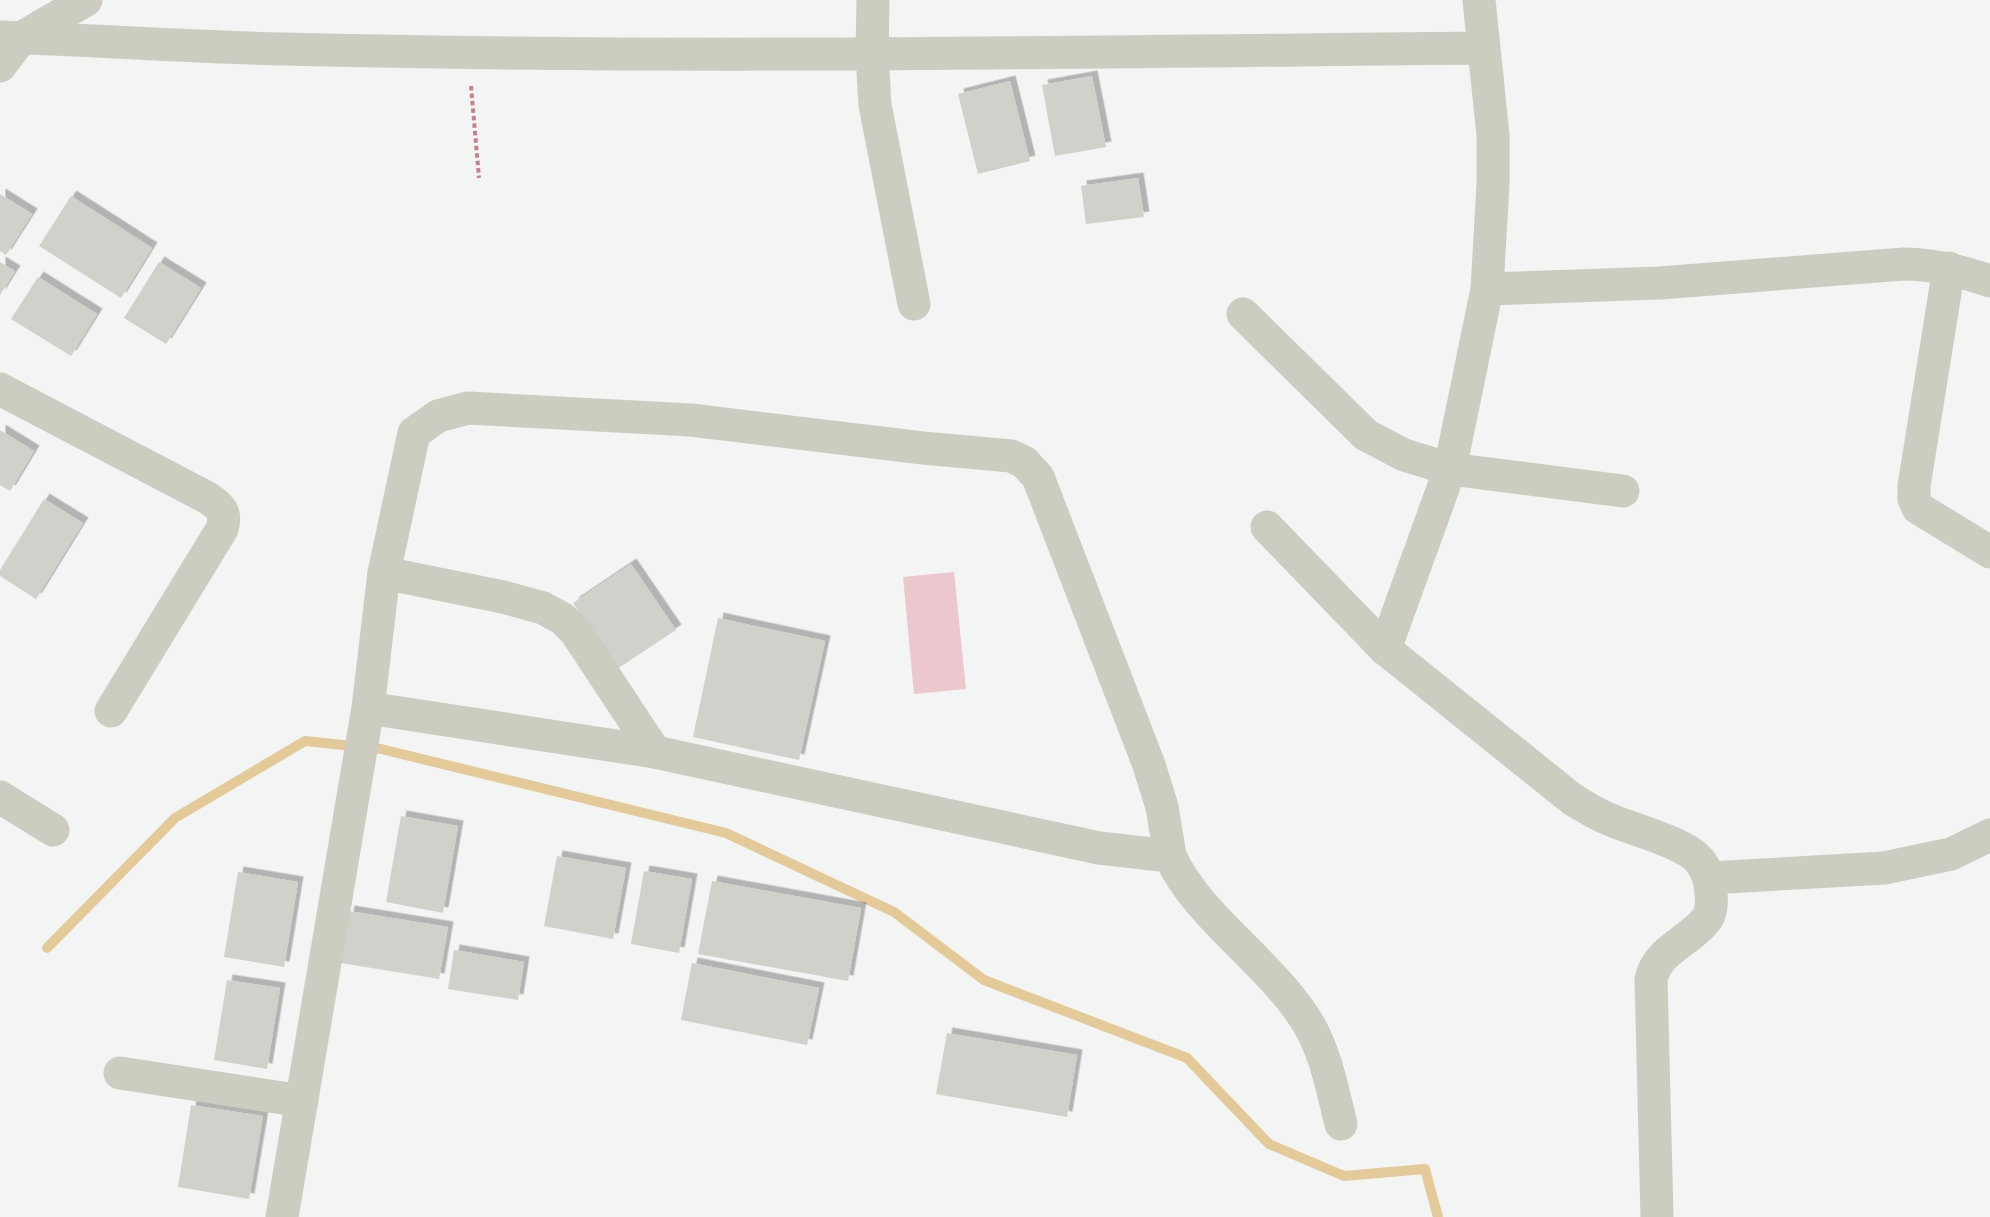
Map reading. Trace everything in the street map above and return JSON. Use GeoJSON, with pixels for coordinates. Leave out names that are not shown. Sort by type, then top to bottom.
{"type":"FeatureCollection","features":[{"type":"Feature","properties":{"kind":"street"},"geometry":{"type":"LineString","coordinates":[[0,66],[10,38],[86,0]]}},
{"type":"Feature","properties":{"kind":"street"},"geometry":{"type":"LineString","coordinates":[[873,0],[872,54],[875,105],[914,304]]}},
{"type":"Feature","properties":{"kind":"street"},"geometry":{"type":"LineString","coordinates":[[1385,649],[1450,469],[1487,289],[1493,184],[1493,135],[1479,0]]}},
{"type":"Feature","properties":{"kind":"street"},"geometry":{"type":"LineString","coordinates":[[10,38],[280,49],[468,52],[872,54],[1483,48]]}},
{"type":"Feature","properties":{"kind":"street"},"geometry":{"type":"LineString","coordinates":[[1487,289],[1660,284],[1904,264],[1927,264],[1949,268],[1990,280]]}},
{"type":"Feature","properties":{"kind":"street"},"geometry":{"type":"LineString","coordinates":[[1949,268],[1914,486],[1914,499],[1918,508],[1990,552]]}},
{"type":"Feature","properties":{"kind":"street"},"geometry":{"type":"LineString","coordinates":[[1243,314],[1366,435],[1404,455],[1450,469],[1623,491]]}},
{"type":"Feature","properties":{"kind":"street"},"geometry":{"type":"LineString","coordinates":[[0,389],[208,498],[220,507],[224,514],[222,529],[111,711]]}},
{"type":"Feature","properties":{"kind":"street"},"geometry":{"type":"LineString","coordinates":[[282,1217],[368,708],[384,573],[414,433],[438,416],[468,408],[691,420],[923,448],[1011,456],[1024,462],[1038,477],[1145,755],[1162,807],[1170,856],[1179,875],[1191,893],[1266,971],[1304,1017],[1315,1037],[1341,1124]]}},
{"type":"Feature","properties":{"kind":"street"},"geometry":{"type":"LineString","coordinates":[[1267,527],[1385,649],[1572,799],[1602,817],[1675,845],[1691,854],[1700,861],[1710,878],[1712,906],[1710,913],[1699,926],[1666,953],[1653,970],[1651,979],[1657,1217]]}},
{"type":"Feature","properties":{"kind":"street"},"geometry":{"type":"LineString","coordinates":[[384,573],[503,597],[543,608],[563,619],[575,631],[655,752]]}},
{"type":"Feature","properties":{"kind":"street"},"geometry":{"type":"LineString","coordinates":[[368,708],[655,752],[1099,848],[1170,856]]}},
{"type":"Feature","properties":{"kind":"street"},"geometry":{"type":"LineString","coordinates":[[0,797],[53,830]]}},
{"type":"Feature","properties":{"kind":"street"},"geometry":{"type":"LineString","coordinates":[[1710,878],[1884,868],[1951,854],[1990,835]]}},
{"type":"Feature","properties":{"kind":"street"},"geometry":{"type":"LineString","coordinates":[[120,1073],[302,1101]]}},
{"type":"Feature","properties":{"kind":"path"},"geometry":{"type":"LineString","coordinates":[[468,52],[479,178]]}},
{"type":"Feature","properties":{"kind":"shaded area"},"geometry":{"type":"Polygon","coordinates":[[[954,572],[966,689],[914,694],[903,577],[954,572]]]}},
{"type":"Feature","properties":{"kind":"building"},"geometry":{"type":"Polygon","coordinates":[[[1092,76],[1106,147],[1055,156],[1042,85],[1092,76]]]}},
{"type":"Feature","properties":{"kind":"building"},"geometry":{"type":"Polygon","coordinates":[[[1010,81],[1030,161],[978,174],[958,94],[1010,81]]]}},
{"type":"Feature","properties":{"kind":"building"},"geometry":{"type":"Polygon","coordinates":[[[1138,178],[1144,217],[1086,224],[1081,186],[1138,178]]]}},
{"type":"Feature","properties":{"kind":"building"},"geometry":{"type":"Polygon","coordinates":[[[0,194],[32,214],[6,255],[0,251],[0,194]]]}},
{"type":"Feature","properties":{"kind":"building"},"geometry":{"type":"Polygon","coordinates":[[[71,196],[152,248],[121,298],[39,246],[71,196]]]}},
{"type":"Feature","properties":{"kind":"building"},"geometry":{"type":"Polygon","coordinates":[[[0,262],[15,271],[0,295],[0,262]]]}},
{"type":"Feature","properties":{"kind":"building"},"geometry":{"type":"Polygon","coordinates":[[[159,262],[201,288],[166,344],[124,318],[159,262]]]}},
{"type":"Feature","properties":{"kind":"building"},"geometry":{"type":"Polygon","coordinates":[[[38,277],[97,314],[71,356],[11,319],[38,277]]]}},
{"type":"Feature","properties":{"kind":"building"},"geometry":{"type":"Polygon","coordinates":[[[0,430],[34,451],[10,491],[0,485],[0,430]]]}},
{"type":"Feature","properties":{"kind":"building"},"geometry":{"type":"Polygon","coordinates":[[[44,499],[83,523],[36,599],[0,576],[0,570],[44,499]]]}},
{"type":"Feature","properties":{"kind":"building"},"geometry":{"type":"Polygon","coordinates":[[[631,564],[676,630],[617,669],[573,603],[631,564]]]}},
{"type":"Feature","properties":{"kind":"building"},"geometry":{"type":"Polygon","coordinates":[[[718,618],[825,641],[799,760],[693,737],[718,618]]]}},
{"type":"Feature","properties":{"kind":"building"},"geometry":{"type":"Polygon","coordinates":[[[401,816],[458,826],[443,913],[386,902],[401,816]]]}},
{"type":"Feature","properties":{"kind":"building"},"geometry":{"type":"Polygon","coordinates":[[[557,856],[626,868],[613,939],[544,926],[557,856]]]}},
{"type":"Feature","properties":{"kind":"building"},"geometry":{"type":"Polygon","coordinates":[[[644,871],[692,879],[679,953],[631,944],[644,871]]]}},
{"type":"Feature","properties":{"kind":"building"},"geometry":{"type":"Polygon","coordinates":[[[238,872],[298,882],[284,967],[224,957],[238,872]]]}},
{"type":"Feature","properties":{"kind":"building"},"geometry":{"type":"Polygon","coordinates":[[[712,881],[861,908],[848,981],[698,954],[712,881]]]}},
{"type":"Feature","properties":{"kind":"building"},"geometry":{"type":"Polygon","coordinates":[[[349,911],[448,927],[439,979],[341,963],[349,911]]]}},
{"type":"Feature","properties":{"kind":"building"},"geometry":{"type":"Polygon","coordinates":[[[454,950],[524,962],[518,1000],[448,989],[454,950]]]}},
{"type":"Feature","properties":{"kind":"building"},"geometry":{"type":"Polygon","coordinates":[[[692,963],[819,988],[807,1045],[681,1020],[692,963]]]}},
{"type":"Feature","properties":{"kind":"building"},"geometry":{"type":"Polygon","coordinates":[[[227,980],[280,988],[267,1069],[214,1060],[227,980]]]}},
{"type":"Feature","properties":{"kind":"building"},"geometry":{"type":"Polygon","coordinates":[[[947,1033],[1077,1055],[1067,1117],[936,1094],[947,1033]]]}},
{"type":"Feature","properties":{"kind":"building"},"geometry":{"type":"Polygon","coordinates":[[[191,1105],[263,1116],[249,1199],[178,1187],[191,1105]]]}},
{"type":"Feature","properties":{"kind":"waterway"},"geometry":{"type":"LineString","coordinates":[[47,948],[175,818],[305,741],[381,749],[726,833],[894,912],[984,980],[1187,1058],[1269,1144],[1344,1176],[1425,1169],[1438,1217]]}}]}
